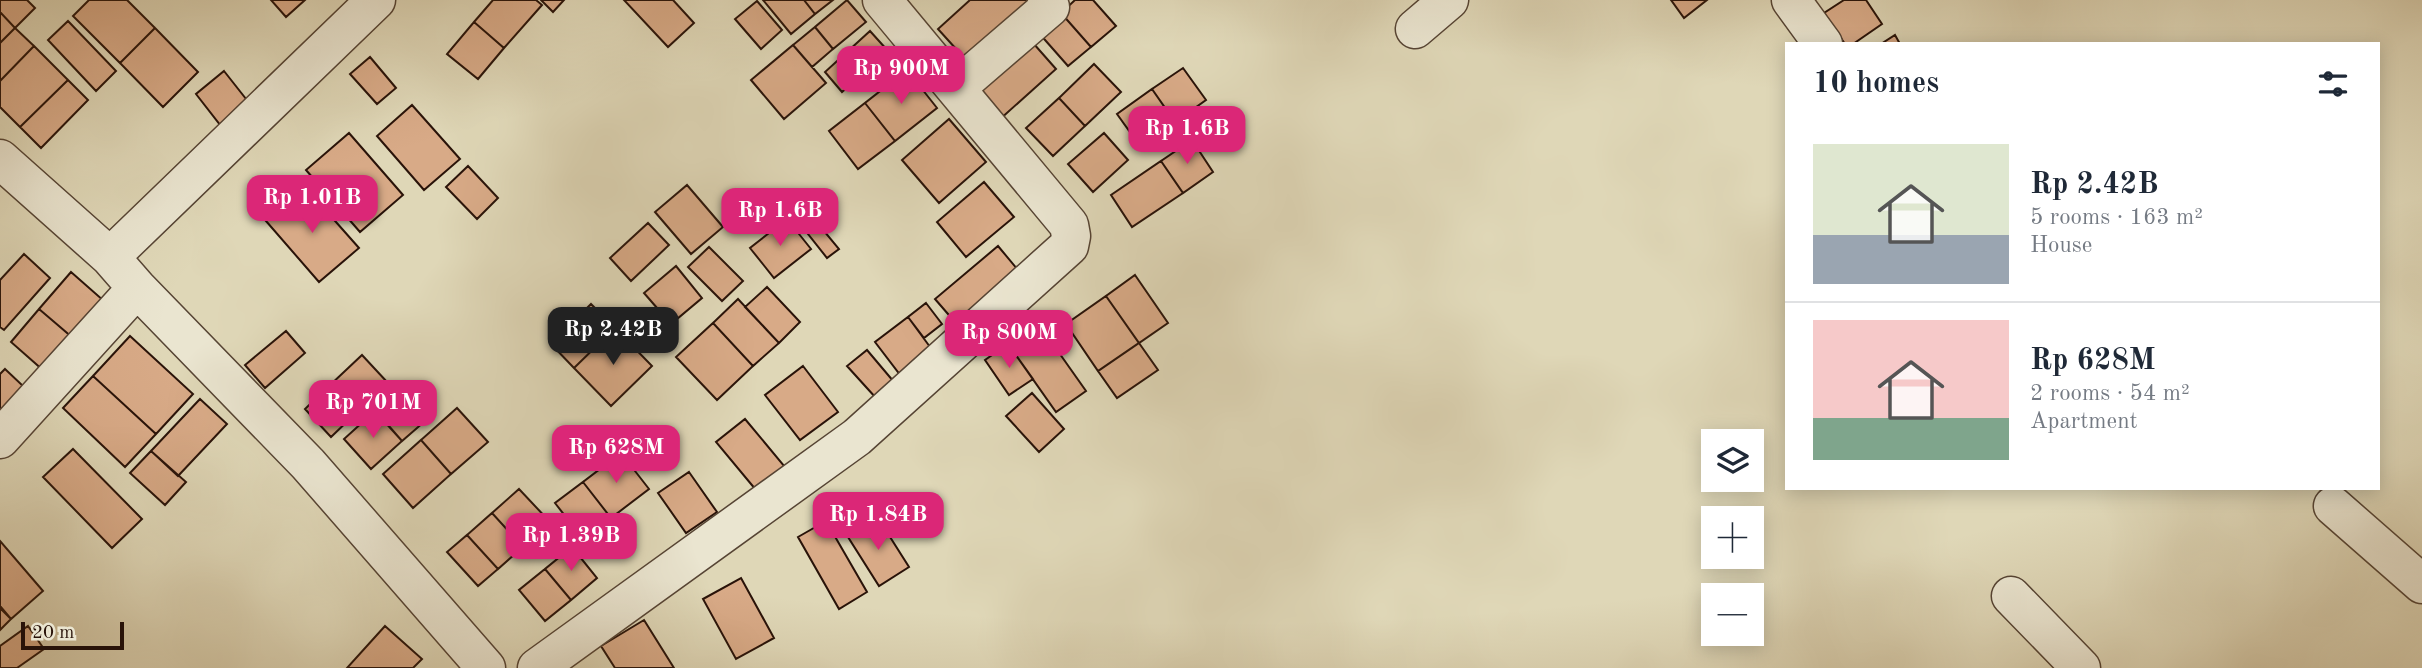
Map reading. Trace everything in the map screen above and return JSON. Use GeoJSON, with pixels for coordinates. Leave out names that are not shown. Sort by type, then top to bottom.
{"type":"FeatureCollection","features":[{"type":"Feature","properties":{"kind":"street"},"geometry":{"type":"LineString","coordinates":[[110,257],[376,0]]}},
{"type":"Feature","properties":{"kind":"street"},"geometry":{"type":"LineString","coordinates":[[537,668],[857,437],[1069,246],[1069,225],[881,0]]}},
{"type":"Feature","properties":{"kind":"street"},"geometry":{"type":"LineString","coordinates":[[957,88],[1050,7],[1047,0]]}},
{"type":"Feature","properties":{"kind":"street"},"geometry":{"type":"LineString","coordinates":[[1415,29],[1449,0]]}},
{"type":"Feature","properties":{"kind":"street"},"geometry":{"type":"LineString","coordinates":[[1791,0],[1822,42]]}},
{"type":"Feature","properties":{"kind":"street"},"geometry":{"type":"LineString","coordinates":[[0,159],[110,257],[308,464],[486,668]]}},
{"type":"Feature","properties":{"kind":"street"},"geometry":{"type":"LineString","coordinates":[[0,439],[137,288]]}},
{"type":"Feature","properties":{"kind":"street"},"geometry":{"type":"LineString","coordinates":[[2333,506],[2422,584]]}},
{"type":"Feature","properties":{"kind":"street"},"geometry":{"type":"LineString","coordinates":[[2011,596],[2081,668]]}},
{"type":"Feature","properties":{"kind":"building"},"geometry":{"type":"Polygon","coordinates":[[[0,0],[27,0],[35,8],[15,28],[0,12],[0,0]]]}},
{"type":"Feature","properties":{"kind":"building"},"geometry":{"type":"Polygon","coordinates":[[[89,0],[127,0],[155,28],[120,63],[73,16],[89,0]]]}},
{"type":"Feature","properties":{"kind":"building"},"geometry":{"type":"Polygon","coordinates":[[[271,0],[305,0],[286,17],[271,0]]]}},
{"type":"Feature","properties":{"kind":"building"},"geometry":{"type":"Polygon","coordinates":[[[493,0],[536,0],[542,5],[504,48],[474,22],[493,0]]]}},
{"type":"Feature","properties":{"kind":"building"},"geometry":{"type":"Polygon","coordinates":[[[541,0],[564,0],[553,12],[541,0]]]}},
{"type":"Feature","properties":{"kind":"building"},"geometry":{"type":"Polygon","coordinates":[[[624,0],[673,0],[694,23],[668,47],[624,0]]]}},
{"type":"Feature","properties":{"kind":"building"},"geometry":{"type":"Polygon","coordinates":[[[763,0],[804,0],[815,14],[791,34],[763,0]]]}},
{"type":"Feature","properties":{"kind":"building"},"geometry":{"type":"Polygon","coordinates":[[[804,0],[833,0],[815,14],[804,0]]]}},
{"type":"Feature","properties":{"kind":"building"},"geometry":{"type":"Polygon","coordinates":[[[847,0],[866,22],[833,49],[815,27],[847,0]]]}},
{"type":"Feature","properties":{"kind":"building"},"geometry":{"type":"Polygon","coordinates":[[[970,0],[1029,0],[966,60],[938,29],[970,0]]]}},
{"type":"Feature","properties":{"kind":"building"},"geometry":{"type":"Polygon","coordinates":[[[1075,0],[1093,0],[1116,26],[1091,47],[1061,13],[1075,0]]]}},
{"type":"Feature","properties":{"kind":"building"},"geometry":{"type":"Polygon","coordinates":[[[1671,0],[1707,0],[1684,18],[1671,0]]]}},
{"type":"Feature","properties":{"kind":"building"},"geometry":{"type":"Polygon","coordinates":[[[1844,0],[1866,0],[1882,24],[1856,42],[1844,42],[1824,13],[1844,0]]]}},
{"type":"Feature","properties":{"kind":"building"},"geometry":{"type":"Polygon","coordinates":[[[757,1],[782,30],[761,49],[735,19],[757,1]]]}},
{"type":"Feature","properties":{"kind":"building"},"geometry":{"type":"Polygon","coordinates":[[[0,12],[15,28],[0,43],[0,12]]]}},
{"type":"Feature","properties":{"kind":"building"},"geometry":{"type":"Polygon","coordinates":[[[1061,13],[1091,47],[1068,66],[1038,32],[1061,13]]]}},
{"type":"Feature","properties":{"kind":"building"},"geometry":{"type":"Polygon","coordinates":[[[68,21],[116,71],[96,91],[48,40],[68,21]]]}},
{"type":"Feature","properties":{"kind":"building"},"geometry":{"type":"Polygon","coordinates":[[[474,22],[504,48],[478,79],[447,54],[474,22]]]}},
{"type":"Feature","properties":{"kind":"building"},"geometry":{"type":"Polygon","coordinates":[[[815,27],[833,49],[812,67],[793,45],[815,27]]]}},
{"type":"Feature","properties":{"kind":"building"},"geometry":{"type":"Polygon","coordinates":[[[15,28],[34,46],[0,81],[0,43],[15,28]]]}},
{"type":"Feature","properties":{"kind":"building"},"geometry":{"type":"Polygon","coordinates":[[[155,28],[198,72],[163,107],[120,63],[155,28]]]}},
{"type":"Feature","properties":{"kind":"building"},"geometry":{"type":"Polygon","coordinates":[[[870,31],[888,51],[842,92],[825,72],[870,31]]]}},
{"type":"Feature","properties":{"kind":"building"},"geometry":{"type":"Polygon","coordinates":[[[1026,35],[1056,69],[999,120],[968,86],[1026,35]]]}},
{"type":"Feature","properties":{"kind":"building"},"geometry":{"type":"Polygon","coordinates":[[[1895,35],[1899,42],[1884,42],[1895,35]]]}},
{"type":"Feature","properties":{"kind":"building"},"geometry":{"type":"Polygon","coordinates":[[[793,45],[826,83],[784,119],[751,80],[793,45]]]}},
{"type":"Feature","properties":{"kind":"building"},"geometry":{"type":"Polygon","coordinates":[[[34,46],[68,80],[20,127],[0,107],[0,81],[34,46]]]}},
{"type":"Feature","properties":{"kind":"building"},"geometry":{"type":"Polygon","coordinates":[[[370,57],[396,88],[377,104],[350,74],[370,57]]]}},
{"type":"Feature","properties":{"kind":"building"},"geometry":{"type":"Polygon","coordinates":[[[1094,64],[1121,92],[1085,126],[1059,98],[1094,64]]]}},
{"type":"Feature","properties":{"kind":"building"},"geometry":{"type":"Polygon","coordinates":[[[1183,68],[1206,100],[1175,122],[1152,89],[1183,68]]]}},
{"type":"Feature","properties":{"kind":"building"},"geometry":{"type":"Polygon","coordinates":[[[907,70],[937,108],[895,141],[865,103],[907,70]]]}},
{"type":"Feature","properties":{"kind":"building"},"geometry":{"type":"Polygon","coordinates":[[[224,71],[250,104],[221,126],[196,94],[224,71]]]}},
{"type":"Feature","properties":{"kind":"building"},"geometry":{"type":"Polygon","coordinates":[[[68,80],[88,100],[41,148],[20,127],[68,80]]]}},
{"type":"Feature","properties":{"kind":"building"},"geometry":{"type":"Polygon","coordinates":[[[1152,89],[1175,122],[1140,146],[1117,114],[1152,89]]]}},
{"type":"Feature","properties":{"kind":"building"},"geometry":{"type":"Polygon","coordinates":[[[1059,98],[1085,126],[1053,156],[1026,128],[1059,98]]]}},
{"type":"Feature","properties":{"kind":"building"},"geometry":{"type":"Polygon","coordinates":[[[865,103],[895,141],[858,169],[829,131],[865,103]]]}},
{"type":"Feature","properties":{"kind":"building"},"geometry":{"type":"Polygon","coordinates":[[[412,105],[460,159],[424,190],[377,136],[412,105]]]}},
{"type":"Feature","properties":{"kind":"building"},"geometry":{"type":"Polygon","coordinates":[[[949,119],[986,162],[939,203],[902,160],[949,119]]]}},
{"type":"Feature","properties":{"kind":"building"},"geometry":{"type":"Polygon","coordinates":[[[349,133],[403,195],[360,232],[306,170],[349,133]]]}},
{"type":"Feature","properties":{"kind":"building"},"geometry":{"type":"Polygon","coordinates":[[[1104,133],[1128,160],[1093,192],[1068,164],[1104,133]]]}},
{"type":"Feature","properties":{"kind":"building"},"geometry":{"type":"Polygon","coordinates":[[[1192,140],[1213,172],[1183,193],[1161,161],[1192,140]]]}},
{"type":"Feature","properties":{"kind":"building"},"geometry":{"type":"Polygon","coordinates":[[[1161,161],[1183,193],[1132,227],[1111,195],[1161,161]]]}},
{"type":"Feature","properties":{"kind":"building"},"geometry":{"type":"Polygon","coordinates":[[[468,166],[498,198],[477,219],[446,187],[468,166]]]}},
{"type":"Feature","properties":{"kind":"building"},"geometry":{"type":"Polygon","coordinates":[[[984,182],[1014,217],[966,257],[937,222],[984,182]]]}},
{"type":"Feature","properties":{"kind":"building"},"geometry":{"type":"Polygon","coordinates":[[[687,185],[723,227],[691,254],[655,212],[687,185]]]}},
{"type":"Feature","properties":{"kind":"building"},"geometry":{"type":"Polygon","coordinates":[[[305,187],[359,248],[319,282],[266,221],[305,187]]]}},
{"type":"Feature","properties":{"kind":"building"},"geometry":{"type":"Polygon","coordinates":[[[800,202],[839,249],[827,258],[789,210],[800,202]]]}},
{"type":"Feature","properties":{"kind":"building"},"geometry":{"type":"Polygon","coordinates":[[[787,219],[811,249],[774,278],[750,248],[787,219]]]}},
{"type":"Feature","properties":{"kind":"building"},"geometry":{"type":"Polygon","coordinates":[[[648,223],[669,245],[631,281],[610,258],[648,223]]]}},
{"type":"Feature","properties":{"kind":"building"},"geometry":{"type":"Polygon","coordinates":[[[998,246],[1023,276],[961,329],[935,299],[998,246]]]}},
{"type":"Feature","properties":{"kind":"building"},"geometry":{"type":"Polygon","coordinates":[[[709,247],[743,281],[722,301],[688,267],[709,247]]]}},
{"type":"Feature","properties":{"kind":"building"},"geometry":{"type":"Polygon","coordinates":[[[24,254],[50,278],[4,330],[0,327],[0,280],[24,254]]]}},
{"type":"Feature","properties":{"kind":"building"},"geometry":{"type":"Polygon","coordinates":[[[676,266],[702,298],[671,324],[644,293],[676,266]]]}},
{"type":"Feature","properties":{"kind":"building"},"geometry":{"type":"Polygon","coordinates":[[[71,272],[104,301],[73,338],[39,309],[71,272]]]}},
{"type":"Feature","properties":{"kind":"building"},"geometry":{"type":"Polygon","coordinates":[[[1135,275],[1168,323],[1139,343],[1106,296],[1135,275]]]}},
{"type":"Feature","properties":{"kind":"building"},"geometry":{"type":"Polygon","coordinates":[[[767,287],[800,322],[779,343],[745,307],[767,287]]]}},
{"type":"Feature","properties":{"kind":"building"},"geometry":{"type":"Polygon","coordinates":[[[1106,296],[1139,343],[1098,371],[1066,324],[1106,296]]]}},
{"type":"Feature","properties":{"kind":"building"},"geometry":{"type":"Polygon","coordinates":[[[738,299],[779,343],[753,366],[713,323],[738,299]]]}},
{"type":"Feature","properties":{"kind":"building"},"geometry":{"type":"Polygon","coordinates":[[[926,303],[942,324],[924,338],[908,317],[926,303]]]}},
{"type":"Feature","properties":{"kind":"building"},"geometry":{"type":"Polygon","coordinates":[[[591,304],[615,328],[574,368],[551,344],[591,304]]]}},
{"type":"Feature","properties":{"kind":"building"},"geometry":{"type":"Polygon","coordinates":[[[39,309],[73,338],[44,371],[11,342],[39,309]]]}},
{"type":"Feature","properties":{"kind":"building"},"geometry":{"type":"Polygon","coordinates":[[[908,317],[933,351],[901,376],[875,342],[908,317]]]}},
{"type":"Feature","properties":{"kind":"building"},"geometry":{"type":"Polygon","coordinates":[[[713,323],[753,366],[717,400],[676,357],[713,323]]]}},
{"type":"Feature","properties":{"kind":"building"},"geometry":{"type":"Polygon","coordinates":[[[1038,323],[1086,391],[1056,412],[1008,344],[1038,323]]]}},
{"type":"Feature","properties":{"kind":"building"},"geometry":{"type":"Polygon","coordinates":[[[615,328],[652,366],[611,406],[574,368],[615,328]]]}},
{"type":"Feature","properties":{"kind":"building"},"geometry":{"type":"Polygon","coordinates":[[[286,331],[305,353],[265,388],[245,365],[286,331]]]}},
{"type":"Feature","properties":{"kind":"building"},"geometry":{"type":"Polygon","coordinates":[[[130,336],[193,394],[156,434],[93,376],[130,336]]]}},
{"type":"Feature","properties":{"kind":"building"},"geometry":{"type":"Polygon","coordinates":[[[1139,343],[1158,370],[1117,398],[1098,371],[1139,343]]]}},
{"type":"Feature","properties":{"kind":"building"},"geometry":{"type":"Polygon","coordinates":[[[1008,344],[1033,379],[1009,395],[985,360],[1008,344]]]}},
{"type":"Feature","properties":{"kind":"building"},"geometry":{"type":"Polygon","coordinates":[[[867,350],[894,382],[876,398],[847,366],[867,350]]]}},
{"type":"Feature","properties":{"kind":"building"},"geometry":{"type":"Polygon","coordinates":[[[362,355],[388,383],[354,415],[328,387],[362,355]]]}},
{"type":"Feature","properties":{"kind":"building"},"geometry":{"type":"Polygon","coordinates":[[[803,366],[838,412],[800,440],[765,395],[803,366]]]}},
{"type":"Feature","properties":{"kind":"building"},"geometry":{"type":"Polygon","coordinates":[[[5,369],[23,386],[0,411],[0,374],[5,369]]]}},
{"type":"Feature","properties":{"kind":"building"},"geometry":{"type":"Polygon","coordinates":[[[93,376],[156,434],[125,467],[63,408],[93,376]]]}},
{"type":"Feature","properties":{"kind":"building"},"geometry":{"type":"Polygon","coordinates":[[[328,387],[354,415],[331,437],[305,409],[328,387]]]}},
{"type":"Feature","properties":{"kind":"building"},"geometry":{"type":"Polygon","coordinates":[[[1032,393],[1064,429],[1039,452],[1006,416],[1032,393]]]}},
{"type":"Feature","properties":{"kind":"building"},"geometry":{"type":"Polygon","coordinates":[[[403,398],[424,422],[402,441],[381,417],[403,398]]]}},
{"type":"Feature","properties":{"kind":"building"},"geometry":{"type":"Polygon","coordinates":[[[200,399],[227,424],[178,476],[151,451],[200,399]]]}},
{"type":"Feature","properties":{"kind":"building"},"geometry":{"type":"Polygon","coordinates":[[[457,408],[488,442],[451,474],[421,440],[457,408]]]}},
{"type":"Feature","properties":{"kind":"building"},"geometry":{"type":"Polygon","coordinates":[[[375,411],[402,441],[371,469],[344,439],[375,411]]]}},
{"type":"Feature","properties":{"kind":"building"},"geometry":{"type":"Polygon","coordinates":[[[745,419],[785,467],[756,490],[716,442],[745,419]]]}},
{"type":"Feature","properties":{"kind":"building"},"geometry":{"type":"Polygon","coordinates":[[[421,440],[451,474],[413,508],[383,474],[421,440]]]}},
{"type":"Feature","properties":{"kind":"building"},"geometry":{"type":"Polygon","coordinates":[[[73,449],[142,519],[112,548],[43,477],[73,449]]]}},
{"type":"Feature","properties":{"kind":"building"},"geometry":{"type":"Polygon","coordinates":[[[151,451],[186,482],[165,505],[130,473],[151,451]]]}},
{"type":"Feature","properties":{"kind":"building"},"geometry":{"type":"Polygon","coordinates":[[[621,453],[649,489],[611,518],[583,482],[621,453]]]}},
{"type":"Feature","properties":{"kind":"building"},"geometry":{"type":"Polygon","coordinates":[[[689,472],[717,512],[686,533],[658,493],[689,472]]]}},
{"type":"Feature","properties":{"kind":"building"},"geometry":{"type":"Polygon","coordinates":[[[583,482],[611,518],[583,539],[555,503],[583,482]]]}},
{"type":"Feature","properties":{"kind":"building"},"geometry":{"type":"Polygon","coordinates":[[[519,489],[550,522],[523,547],[492,513],[519,489]]]}},
{"type":"Feature","properties":{"kind":"building"},"geometry":{"type":"Polygon","coordinates":[[[492,513],[523,547],[498,569],[467,535],[492,513]]]}},
{"type":"Feature","properties":{"kind":"building"},"geometry":{"type":"Polygon","coordinates":[[[878,518],[909,567],[879,586],[848,537],[878,518]]]}},
{"type":"Feature","properties":{"kind":"building"},"geometry":{"type":"Polygon","coordinates":[[[826,521],[867,592],[839,609],[798,537],[826,521]]]}},
{"type":"Feature","properties":{"kind":"building"},"geometry":{"type":"Polygon","coordinates":[[[467,535],[498,569],[478,586],[447,552],[467,535]]]}},
{"type":"Feature","properties":{"kind":"building"},"geometry":{"type":"Polygon","coordinates":[[[0,541],[43,591],[11,619],[0,606],[0,541]]]}},
{"type":"Feature","properties":{"kind":"building"},"geometry":{"type":"Polygon","coordinates":[[[572,547],[597,578],[571,600],[545,569],[572,547]]]}},
{"type":"Feature","properties":{"kind":"building"},"geometry":{"type":"Polygon","coordinates":[[[545,569],[571,600],[545,621],[519,590],[545,569]]]}},
{"type":"Feature","properties":{"kind":"building"},"geometry":{"type":"Polygon","coordinates":[[[741,578],[774,638],[736,659],[703,599],[741,578]]]}},
{"type":"Feature","properties":{"kind":"building"},"geometry":{"type":"Polygon","coordinates":[[[0,608],[11,619],[0,630],[0,608]]]}},
{"type":"Feature","properties":{"kind":"building"},"geometry":{"type":"Polygon","coordinates":[[[644,620],[674,668],[615,668],[601,646],[644,620]]]}},
{"type":"Feature","properties":{"kind":"building"},"geometry":{"type":"Polygon","coordinates":[[[28,626],[44,649],[17,668],[0,668],[0,646],[28,626]]]}},
{"type":"Feature","properties":{"kind":"building"},"geometry":{"type":"Polygon","coordinates":[[[385,626],[422,659],[413,668],[347,668],[385,626]]]}}]}
